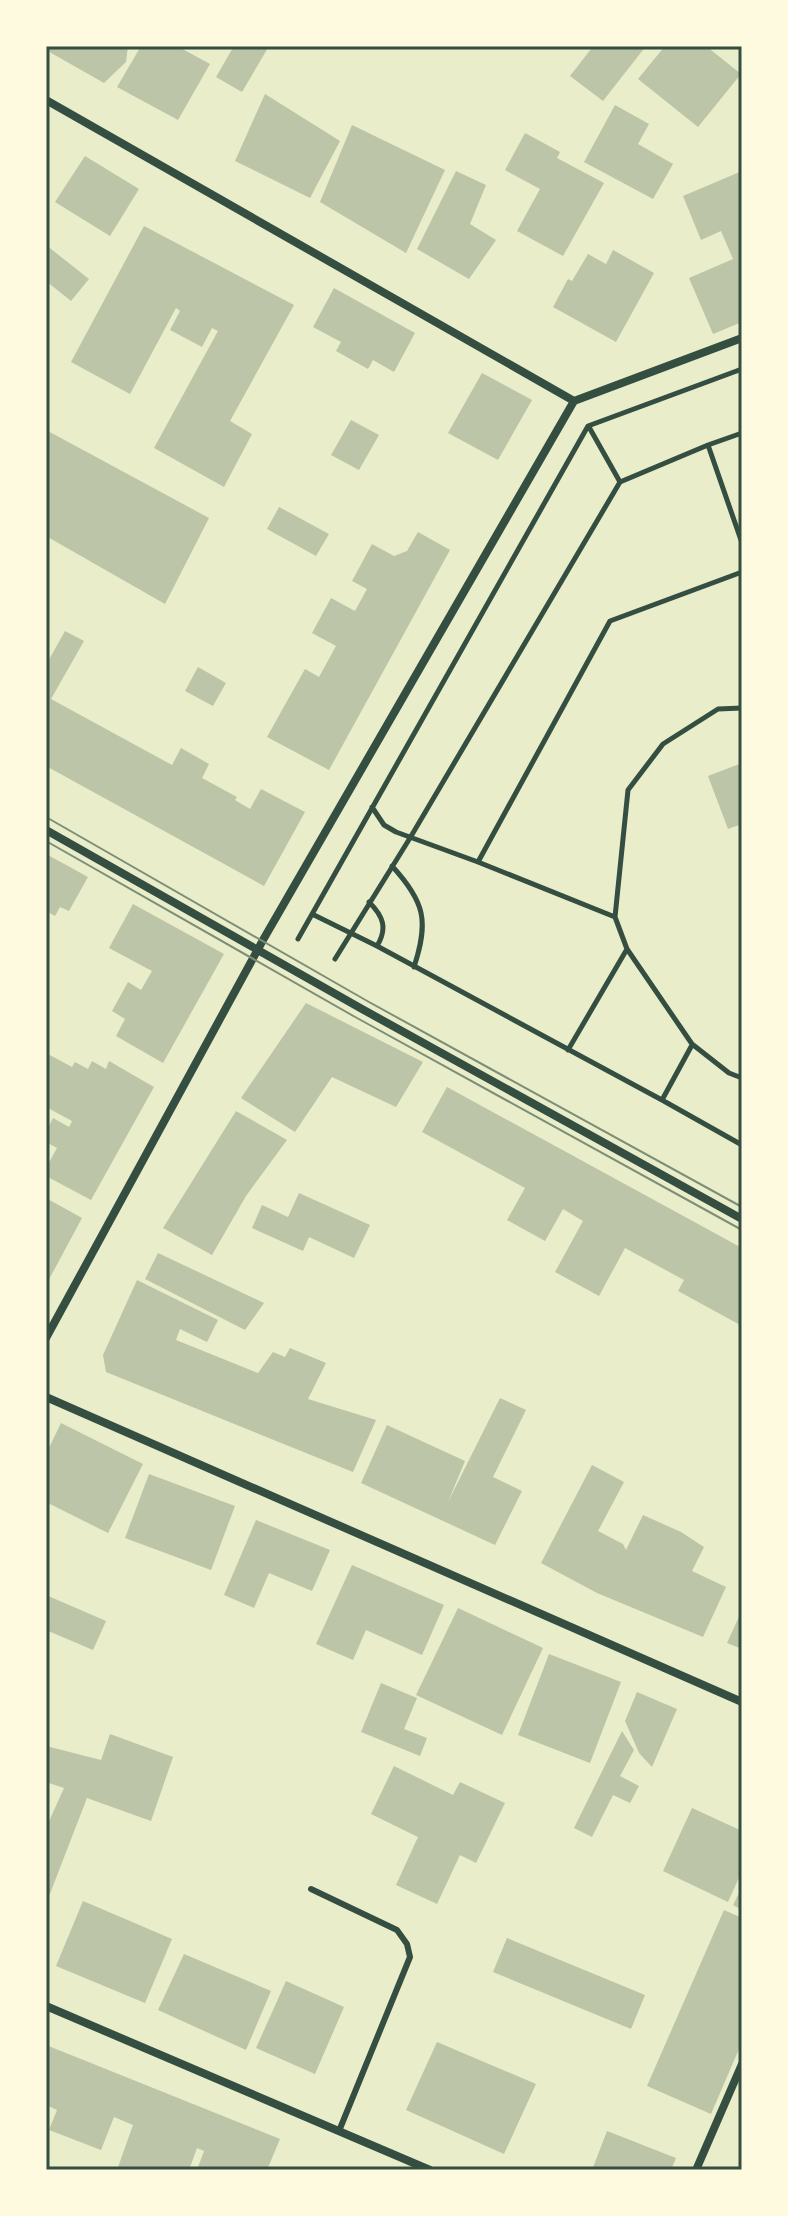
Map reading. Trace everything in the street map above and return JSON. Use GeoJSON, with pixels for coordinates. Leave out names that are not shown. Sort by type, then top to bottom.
{"type":"FeatureCollection","features":[{"type":"Feature","properties":{"kind":"street"},"geometry":{"type":"LineString","coordinates":[[46,100],[574,401]]}},
{"type":"Feature","properties":{"kind":"street"},"geometry":{"type":"LineString","coordinates":[[46,1338],[258,949],[574,401],[742,338]]}},
{"type":"Feature","properties":{"kind":"street"},"geometry":{"type":"LineString","coordinates":[[46,830],[742,1219]]}},
{"type":"Feature","properties":{"kind":"street"},"geometry":{"type":"LineString","coordinates":[[46,1397],[742,1702]]}},
{"type":"Feature","properties":{"kind":"street"},"geometry":{"type":"LineString","coordinates":[[46,2006],[430,2170]]}},
{"type":"Feature","properties":{"kind":"street"},"geometry":{"type":"LineString","coordinates":[[696,2170],[742,2064]]}},
{"type":"Feature","properties":{"kind":"lane"},"geometry":{"type":"LineString","coordinates":[[311,1889],[397,1930],[407,1944],[410,1957],[339,2131]]}},
{"type":"Feature","properties":{"kind":"path"},"geometry":{"type":"LineString","coordinates":[[298,939],[588,426],[742,369]]}},
{"type":"Feature","properties":{"kind":"path"},"geometry":{"type":"LineString","coordinates":[[574,401],[620,482]]}},
{"type":"Feature","properties":{"kind":"path"},"geometry":{"type":"LineString","coordinates":[[335,959],[620,482],[742,433]]}},
{"type":"Feature","properties":{"kind":"path"},"geometry":{"type":"LineString","coordinates":[[708,445],[742,543]]}},
{"type":"Feature","properties":{"kind":"path"},"geometry":{"type":"LineString","coordinates":[[478,862],[610,621],[742,572]]}},
{"type":"Feature","properties":{"kind":"path"},"geometry":{"type":"LineString","coordinates":[[742,708],[718,709],[663,744],[628,790],[615,917],[627,949],[692,1044],[729,1073],[742,1078]]}},
{"type":"Feature","properties":{"kind":"path"},"geometry":{"type":"LineString","coordinates":[[372,807],[384,825],[410,838],[615,917]]}},
{"type":"Feature","properties":{"kind":"path"},"geometry":{"type":"LineString","coordinates":[[392,866],[408,883],[425,925],[414,967]]}},
{"type":"Feature","properties":{"kind":"path"},"geometry":{"type":"LineString","coordinates":[[369,902],[379,912],[383,924],[383,936],[377,946]]}},
{"type":"Feature","properties":{"kind":"path"},"geometry":{"type":"LineString","coordinates":[[312,914],[377,946],[742,1145]]}},
{"type":"Feature","properties":{"kind":"path"},"geometry":{"type":"LineString","coordinates":[[568,1050],[627,949]]}},
{"type":"Feature","properties":{"kind":"path"},"geometry":{"type":"LineString","coordinates":[[662,1100],[692,1044]]}},
{"type":"Feature","properties":{"kind":"building"},"geometry":{"type":"Polygon","coordinates":[[[46,46],[128,46],[126,62],[104,83],[46,50],[46,46]]]}},
{"type":"Feature","properties":{"kind":"building"},"geometry":{"type":"Polygon","coordinates":[[[141,46],[177,46],[210,64],[178,120],[117,87],[141,46]]]}},
{"type":"Feature","properties":{"kind":"building"},"geometry":{"type":"Polygon","coordinates":[[[234,46],[269,46],[242,92],[216,77],[234,46]]]}},
{"type":"Feature","properties":{"kind":"building"},"geometry":{"type":"Polygon","coordinates":[[[586,46],[646,46],[603,101],[570,76],[591,49],[586,46]]]}},
{"type":"Feature","properties":{"kind":"building"},"geometry":{"type":"Polygon","coordinates":[[[665,46],[706,46],[741,74],[698,127],[638,79],[665,46]]]}},
{"type":"Feature","properties":{"kind":"building"},"geometry":{"type":"Polygon","coordinates":[[[265,94],[340,141],[310,198],[235,161],[265,94]]]}},
{"type":"Feature","properties":{"kind":"building"},"geometry":{"type":"Polygon","coordinates":[[[615,105],[649,124],[638,144],[673,164],[653,199],[584,162],[615,105]]]}},
{"type":"Feature","properties":{"kind":"building"},"geometry":{"type":"Polygon","coordinates":[[[352,125],[445,170],[406,253],[320,202],[352,125]]]}},
{"type":"Feature","properties":{"kind":"building"},"geometry":{"type":"Polygon","coordinates":[[[525,133],[560,152],[557,158],[604,183],[563,256],[517,231],[540,189],[505,170],[525,133]]]}},
{"type":"Feature","properties":{"kind":"building"},"geometry":{"type":"Polygon","coordinates":[[[85,156],[139,189],[110,236],[55,202],[85,156]]]}},
{"type":"Feature","properties":{"kind":"building"},"geometry":{"type":"Polygon","coordinates":[[[456,171],[486,185],[470,224],[496,240],[469,279],[417,249],[456,171]]]}},
{"type":"Feature","properties":{"kind":"building"},"geometry":{"type":"Polygon","coordinates":[[[742,171],[742,322],[713,334],[689,278],[733,259],[721,231],[701,240],[683,196],[742,171]]]}},
{"type":"Feature","properties":{"kind":"building"},"geometry":{"type":"Polygon","coordinates":[[[144,226],[294,305],[230,421],[252,434],[224,487],[154,448],[218,331],[212,328],[202,347],[170,330],[180,311],[176,308],[130,394],[71,362],[144,226]]]}},
{"type":"Feature","properties":{"kind":"building"},"geometry":{"type":"Polygon","coordinates":[[[46,245],[89,279],[71,301],[46,281],[46,245]]]}},
{"type":"Feature","properties":{"kind":"building"},"geometry":{"type":"Polygon","coordinates":[[[613,250],[654,273],[616,342],[553,307],[568,279],[572,281],[588,254],[606,264],[613,250]]]}},
{"type":"Feature","properties":{"kind":"building"},"geometry":{"type":"Polygon","coordinates":[[[334,288],[415,333],[394,372],[373,360],[368,369],[336,351],[341,342],[313,327],[334,288]]]}},
{"type":"Feature","properties":{"kind":"building"},"geometry":{"type":"Polygon","coordinates":[[[482,373],[532,400],[498,460],[448,433],[482,373]]]}},
{"type":"Feature","properties":{"kind":"building"},"geometry":{"type":"Polygon","coordinates":[[[351,420],[379,435],[359,470],[331,455],[351,420]]]}},
{"type":"Feature","properties":{"kind":"building"},"geometry":{"type":"Polygon","coordinates":[[[46,430],[209,518],[165,604],[46,536],[46,430]]]}},
{"type":"Feature","properties":{"kind":"building"},"geometry":{"type":"Polygon","coordinates":[[[279,507],[329,534],[316,556],[267,529],[279,507]]]}},
{"type":"Feature","properties":{"kind":"building"},"geometry":{"type":"Polygon","coordinates":[[[418,532],[450,550],[329,770],[267,737],[305,669],[319,677],[336,646],[312,633],[331,598],[355,611],[367,589],[352,581],[372,544],[394,556],[407,551],[418,532]]]}},
{"type":"Feature","properties":{"kind":"building"},"geometry":{"type":"Polygon","coordinates":[[[65,631],[84,641],[51,699],[172,765],[181,748],[209,764],[202,778],[237,797],[235,800],[250,809],[261,789],[305,812],[264,886],[46,766],[46,665],[65,631]]]}},
{"type":"Feature","properties":{"kind":"building"},"geometry":{"type":"Polygon","coordinates":[[[198,667],[226,683],[213,706],[185,691],[198,667]]]}},
{"type":"Feature","properties":{"kind":"building"},"geometry":{"type":"Polygon","coordinates":[[[742,763],[742,824],[728,829],[708,776],[742,763]]]}},
{"type":"Feature","properties":{"kind":"building"},"geometry":{"type":"Polygon","coordinates":[[[46,854],[88,877],[69,911],[60,907],[55,916],[46,911],[46,854]]]}},
{"type":"Feature","properties":{"kind":"building"},"geometry":{"type":"Polygon","coordinates":[[[133,904],[224,954],[163,1063],[116,1036],[125,1019],[112,1011],[128,982],[141,990],[152,971],[109,948],[133,904]]]}},
{"type":"Feature","properties":{"kind":"building"},"geometry":{"type":"Polygon","coordinates":[[[306,1003],[423,1062],[396,1107],[332,1077],[295,1132],[241,1098],[306,1003]]]}},
{"type":"Feature","properties":{"kind":"building"},"geometry":{"type":"Polygon","coordinates":[[[46,1053],[72,1067],[75,1062],[88,1069],[92,1061],[106,1069],[109,1061],[154,1087],[91,1200],[46,1176],[46,1168],[57,1148],[46,1142],[46,1132],[53,1118],[69,1127],[72,1121],[46,1107],[46,1053]]]}},
{"type":"Feature","properties":{"kind":"building"},"geometry":{"type":"Polygon","coordinates":[[[447,1087],[742,1248],[742,1326],[678,1291],[684,1280],[625,1248],[599,1296],[555,1272],[583,1221],[563,1209],[545,1241],[507,1220],[525,1188],[422,1132],[447,1087]]]}},
{"type":"Feature","properties":{"kind":"building"},"geometry":{"type":"Polygon","coordinates":[[[236,1111],[287,1140],[246,1196],[212,1255],[163,1228],[236,1111]]]}},
{"type":"Feature","properties":{"kind":"building"},"geometry":{"type":"Polygon","coordinates":[[[299,1193],[370,1225],[354,1258],[309,1237],[303,1251],[252,1228],[262,1205],[288,1217],[299,1193]]]}},
{"type":"Feature","properties":{"kind":"building"},"geometry":{"type":"Polygon","coordinates":[[[46,1198],[82,1218],[46,1285],[46,1198]]]}},
{"type":"Feature","properties":{"kind":"building"},"geometry":{"type":"Polygon","coordinates":[[[158,1253],[264,1303],[245,1330],[145,1279],[158,1253]]]}},
{"type":"Feature","properties":{"kind":"building"},"geometry":{"type":"Polygon","coordinates":[[[137,1280],[218,1320],[207,1342],[180,1329],[176,1340],[258,1373],[273,1352],[285,1357],[290,1348],[326,1363],[308,1399],[376,1420],[353,1472],[106,1372],[103,1355],[137,1280]]]}},
{"type":"Feature","properties":{"kind":"building"},"geometry":{"type":"Polygon","coordinates":[[[500,1398],[526,1410],[493,1477],[522,1491],[495,1545],[361,1483],[387,1425],[465,1461],[448,1502],[500,1398]]]}},
{"type":"Feature","properties":{"kind":"building"},"geometry":{"type":"Polygon","coordinates":[[[61,1423],[143,1464],[108,1533],[46,1502],[46,1454],[61,1423]]]}},
{"type":"Feature","properties":{"kind":"building"},"geometry":{"type":"Polygon","coordinates":[[[592,1465],[624,1482],[598,1531],[623,1544],[626,1550],[643,1515],[681,1532],[704,1547],[692,1571],[726,1587],[703,1637],[597,1593],[541,1563],[592,1465]]]}},
{"type":"Feature","properties":{"kind":"building"},"geometry":{"type":"Polygon","coordinates":[[[149,1474],[235,1506],[211,1570],[125,1538],[149,1474]]]}},
{"type":"Feature","properties":{"kind":"building"},"geometry":{"type":"Polygon","coordinates":[[[256,1520],[330,1550],[312,1591],[269,1573],[254,1608],[224,1595],[256,1520]]]}},
{"type":"Feature","properties":{"kind":"building"},"geometry":{"type":"Polygon","coordinates":[[[352,1565],[444,1605],[422,1655],[366,1630],[353,1660],[316,1644],[352,1565]]]}},
{"type":"Feature","properties":{"kind":"building"},"geometry":{"type":"Polygon","coordinates":[[[46,1595],[106,1621],[93,1650],[46,1630],[46,1595]]]}},
{"type":"Feature","properties":{"kind":"building"},"geometry":{"type":"Polygon","coordinates":[[[458,1608],[543,1648],[502,1735],[416,1695],[458,1608]]]}},
{"type":"Feature","properties":{"kind":"building"},"geometry":{"type":"Polygon","coordinates":[[[742,1610],[742,1649],[727,1643],[742,1610]]]}},
{"type":"Feature","properties":{"kind":"building"},"geometry":{"type":"Polygon","coordinates":[[[549,1654],[621,1682],[590,1763],[518,1735],[549,1654]]]}},
{"type":"Feature","properties":{"kind":"building"},"geometry":{"type":"Polygon","coordinates":[[[381,1683],[417,1698],[404,1729],[427,1738],[420,1756],[361,1732],[381,1683]]]}},
{"type":"Feature","properties":{"kind":"building"},"geometry":{"type":"Polygon","coordinates":[[[637,1692],[677,1709],[652,1767],[639,1753],[625,1721],[637,1692]]]}},
{"type":"Feature","properties":{"kind":"building"},"geometry":{"type":"Polygon","coordinates":[[[622,1731],[634,1750],[620,1776],[639,1786],[630,1803],[613,1795],[592,1837],[574,1828],[622,1731]]]}},
{"type":"Feature","properties":{"kind":"building"},"geometry":{"type":"Polygon","coordinates":[[[110,1734],[173,1757],[151,1821],[87,1798],[46,1904],[46,1828],[64,1788],[46,1782],[46,1746],[101,1760],[110,1734]]]}},
{"type":"Feature","properties":{"kind":"building"},"geometry":{"type":"Polygon","coordinates":[[[394,1766],[453,1795],[460,1782],[505,1803],[476,1863],[460,1855],[437,1904],[396,1885],[418,1837],[371,1814],[394,1766]]]}},
{"type":"Feature","properties":{"kind":"building"},"geometry":{"type":"Polygon","coordinates":[[[692,1808],[742,1831],[742,1871],[728,1902],[663,1871],[692,1808]]]}},
{"type":"Feature","properties":{"kind":"building"},"geometry":{"type":"Polygon","coordinates":[[[742,1887],[742,1910],[733,1905],[742,1887]]]}},
{"type":"Feature","properties":{"kind":"building"},"geometry":{"type":"Polygon","coordinates":[[[83,1901],[172,1939],[145,2003],[56,1966],[83,1901]]]}},
{"type":"Feature","properties":{"kind":"building"},"geometry":{"type":"Polygon","coordinates":[[[724,1910],[742,1918],[742,2042],[711,2114],[647,2086],[724,1910]]]}},
{"type":"Feature","properties":{"kind":"building"},"geometry":{"type":"Polygon","coordinates":[[[507,1938],[645,1995],[631,2029],[493,1972],[507,1938]]]}},
{"type":"Feature","properties":{"kind":"building"},"geometry":{"type":"Polygon","coordinates":[[[184,1954],[271,1991],[246,2050],[158,2010],[184,1954]]]}},
{"type":"Feature","properties":{"kind":"building"},"geometry":{"type":"Polygon","coordinates":[[[286,1981],[344,2007],[315,2074],[256,2048],[286,1981]]]}},
{"type":"Feature","properties":{"kind":"building"},"geometry":{"type":"Polygon","coordinates":[[[437,2042],[536,2084],[504,2154],[406,2110],[437,2042]]]}},
{"type":"Feature","properties":{"kind":"building"},"geometry":{"type":"Polygon","coordinates":[[[46,2045],[280,2139],[267,2170],[197,2170],[204,2151],[197,2148],[189,2170],[117,2170],[133,2125],[114,2117],[101,2150],[49,2130],[57,2110],[46,2105],[46,2045]]]}},
{"type":"Feature","properties":{"kind":"building"},"geometry":{"type":"Polygon","coordinates":[[[607,2131],[676,2158],[671,2170],[592,2170],[607,2131]]]}},
{"type":"Feature","properties":{"kind":"tram line"},"geometry":{"type":"LineString","coordinates":[[46,817],[369,1002],[742,1207]]}},
{"type":"Feature","properties":{"kind":"tram line"},"geometry":{"type":"LineString","coordinates":[[46,841],[357,1018],[742,1230]]}}]}
